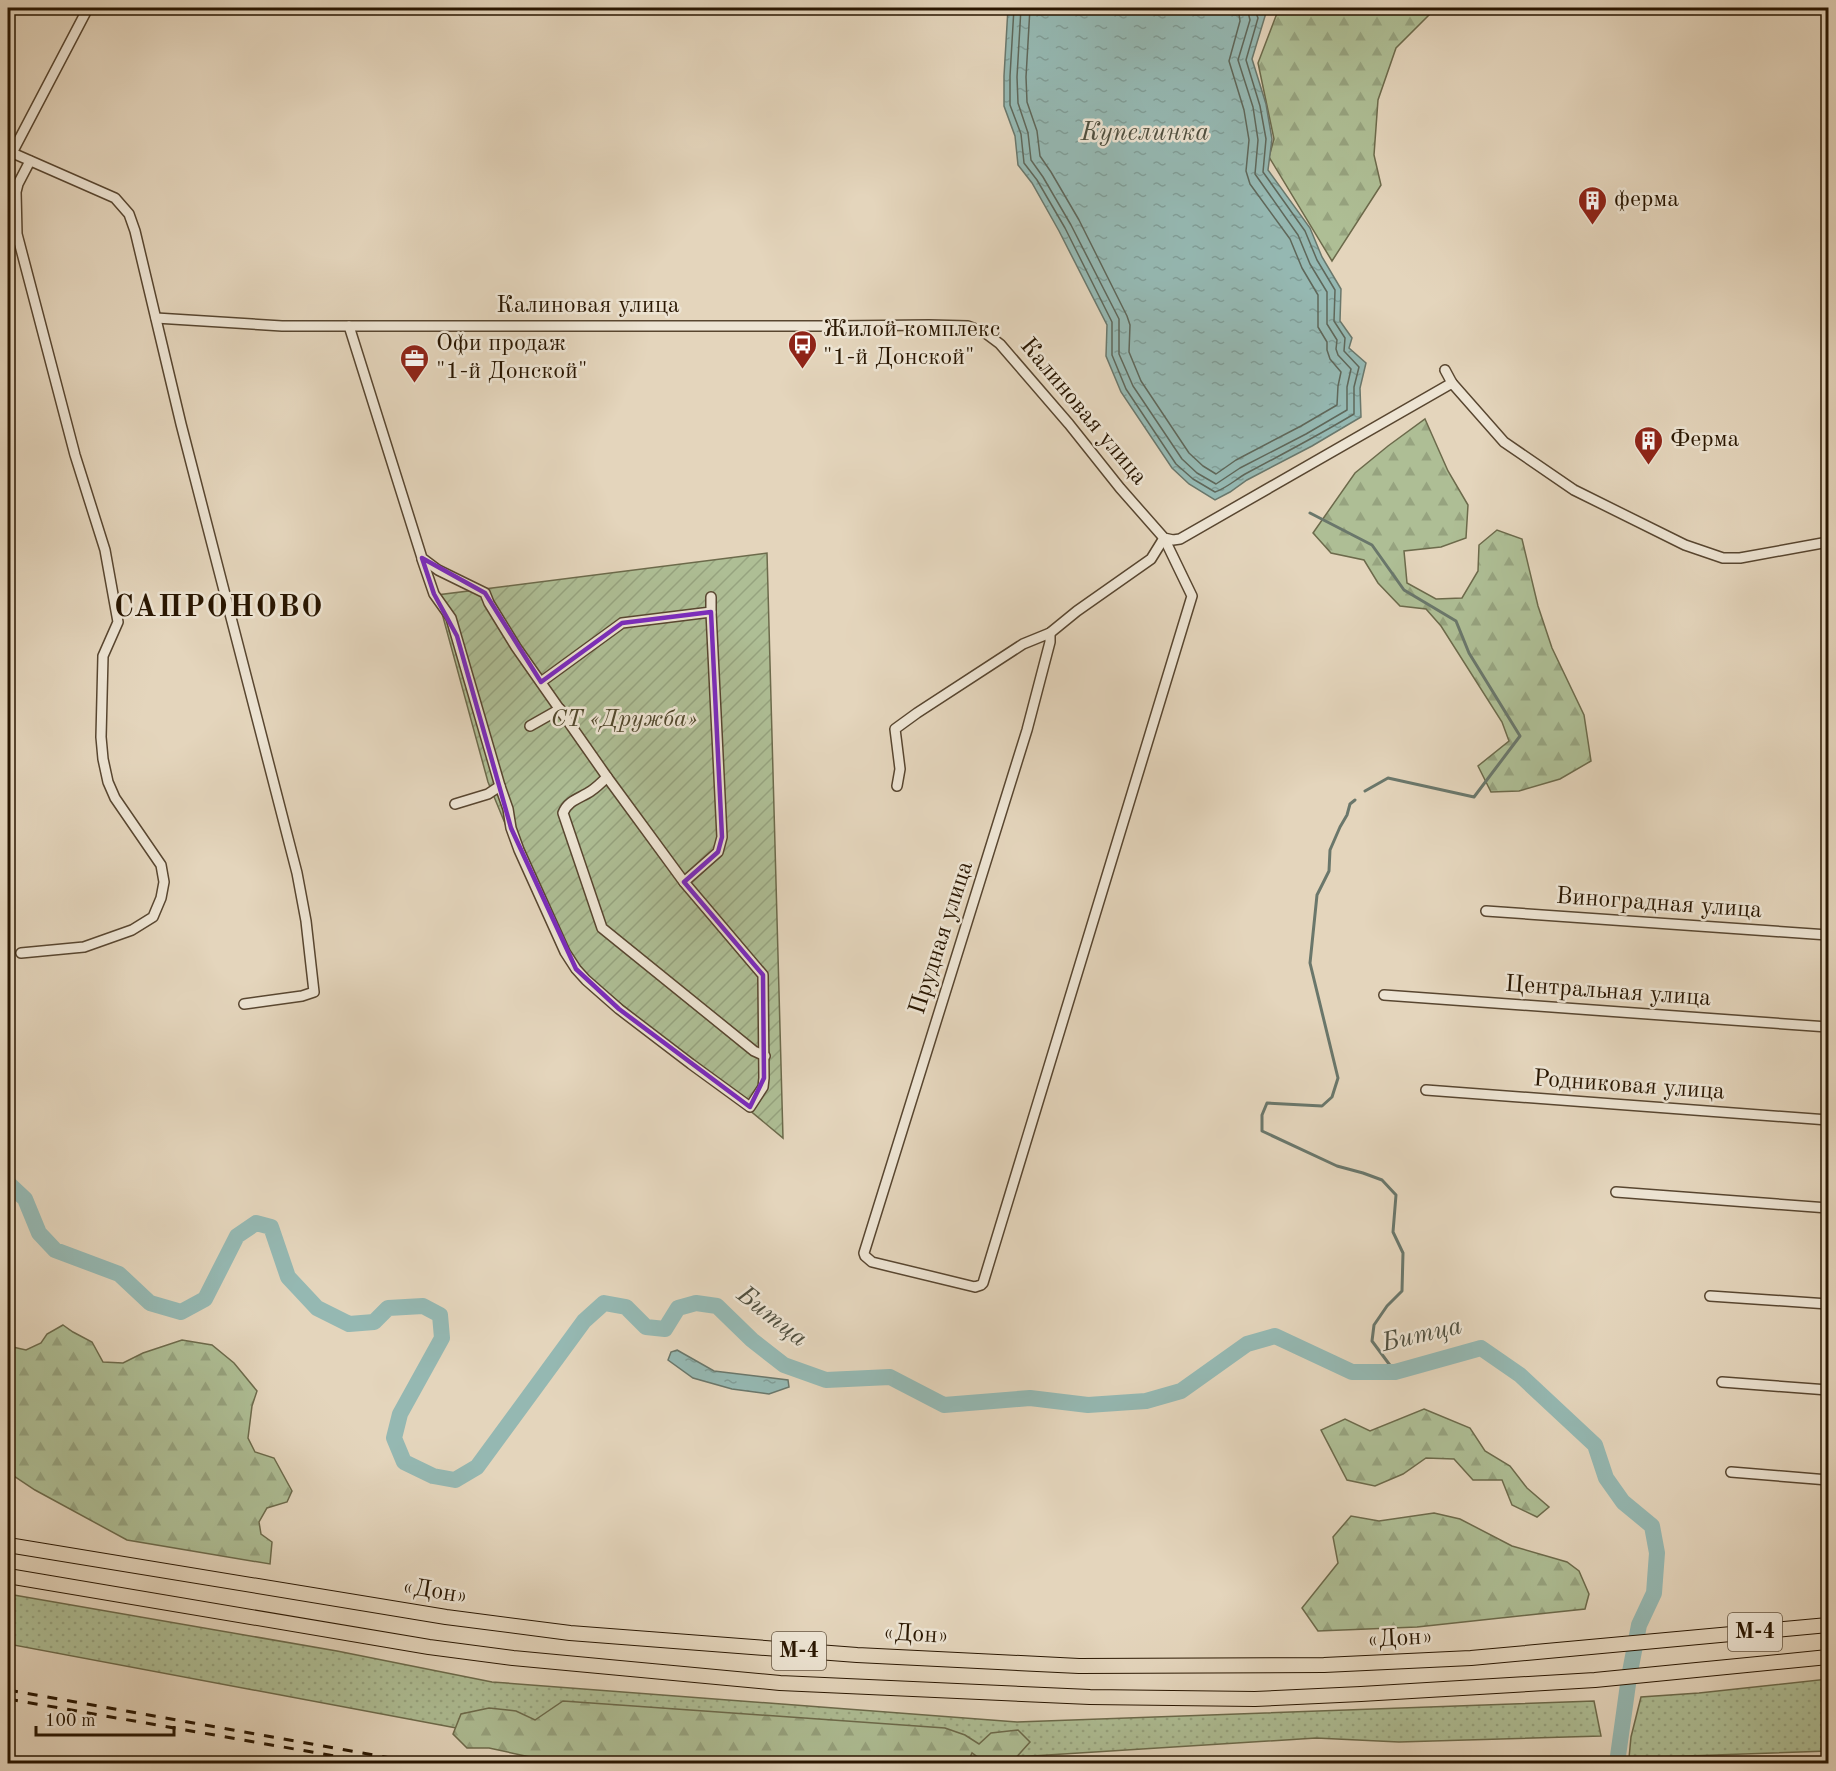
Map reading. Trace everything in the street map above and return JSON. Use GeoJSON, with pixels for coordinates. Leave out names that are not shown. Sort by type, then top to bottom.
{"type":"FeatureCollection","features":[{"type":"Feature","properties":{"kind":"highway","name":"«Дон»"},"geometry":{"type":"LineString","coordinates":[[8,1545],[446,1617],[547,1630],[846,1654],[1079,1666],[1324,1665],[1471,1658],[1828,1625]]}},
{"type":"Feature","properties":{"kind":"highway","name":"М-4"},"geometry":{"type":"LineString","coordinates":[[8,1576],[440,1648],[513,1658],[780,1683],[1090,1697],[1255,1699],[1384,1693],[1596,1680],[1828,1657]]}},
{"type":"Feature","properties":{"kind":"street"},"geometry":{"type":"LineString","coordinates":[[88,8],[10,152],[107,193],[123,205],[135,231],[181,424],[285,826],[306,921],[314,992],[302,996],[244,1004]]}},
{"type":"Feature","properties":{"kind":"street"},"geometry":{"type":"LineString","coordinates":[[21,953],[84,947],[132,930],[153,917],[161,898],[164,882],[160,865],[115,798],[108,782],[103,759],[101,737],[103,656],[118,622],[105,550],[75,455],[17,234],[16,192],[30,160]]}},
{"type":"Feature","properties":{"kind":"street","name":"Калиновая улица"},"geometry":{"type":"LineString","coordinates":[[156,318],[282,326],[968,326],[984,332],[1000,344],[1164,538],[1192,596],[983,1282],[975,1287],[872,1262],[864,1253]]}},
{"type":"Feature","properties":{"kind":"street"},"geometry":{"type":"LineString","coordinates":[[349,326],[422,558],[434,594],[451,618],[508,809],[511,828],[565,952],[586,980],[619,1009],[750,1107],[763,1087],[765,1056],[763,975],[684,882],[607,777],[511,639],[489,603],[485,592],[438,570],[422,558]]}},
{"type":"Feature","properties":{"kind":"street"},"geometry":{"type":"LineString","coordinates":[[1445,370],[1452,383],[1504,442],[1574,490],[1685,545],[1723,558],[1740,558],[1828,542]]}},
{"type":"Feature","properties":{"kind":"street"},"geometry":{"type":"LineString","coordinates":[[897,786],[900,769],[896,729],[917,713],[1023,644],[1050,633],[1151,559],[1164,538],[1173,540],[1180,538],[1452,383]]}},
{"type":"Feature","properties":{"kind":"street"},"geometry":{"type":"LineString","coordinates":[[684,882],[718,852],[722,837],[711,597]]}},
{"type":"Feature","properties":{"kind":"street"},"geometry":{"type":"LineString","coordinates":[[541,682],[622,623],[711,612]]}},
{"type":"Feature","properties":{"kind":"street","name":"Прудная улица"},"geometry":{"type":"LineString","coordinates":[[864,1253],[1027,730],[1050,642],[1050,633]]}},
{"type":"Feature","properties":{"kind":"street"},"geometry":{"type":"LineString","coordinates":[[530,726],[560,709]]}},
{"type":"Feature","properties":{"kind":"street"},"geometry":{"type":"LineString","coordinates":[[607,777],[590,792],[575,799],[563,813],[602,928],[754,1051],[765,1056]]}},
{"type":"Feature","properties":{"kind":"street"},"geometry":{"type":"LineString","coordinates":[[455,804],[488,794],[500,786]]}},
{"type":"Feature","properties":{"kind":"street","name":"Виноградная улица"},"geometry":{"type":"LineString","coordinates":[[1486,911],[1828,935]]}},
{"type":"Feature","properties":{"kind":"street","name":"Центральная улица"},"geometry":{"type":"LineString","coordinates":[[1384,995],[1828,1027]]}},
{"type":"Feature","properties":{"kind":"street","name":"Родниковая улица"},"geometry":{"type":"LineString","coordinates":[[1426,1090],[1828,1120]]}},
{"type":"Feature","properties":{"kind":"street"},"geometry":{"type":"LineString","coordinates":[[1616,1192],[1828,1208]]}},
{"type":"Feature","properties":{"kind":"street"},"geometry":{"type":"LineString","coordinates":[[1710,1296],[1828,1304]]}},
{"type":"Feature","properties":{"kind":"street"},"geometry":{"type":"LineString","coordinates":[[1722,1382],[1828,1390]]}},
{"type":"Feature","properties":{"kind":"street"},"geometry":{"type":"LineString","coordinates":[[1731,1472],[1828,1480]]}},
{"type":"Feature","properties":{"kind":"highlighted area"},"geometry":{"type":"Polygon","coordinates":[[[422,558],[485,593],[541,682],[622,623],[711,612],[722,837],[718,852],[684,882],[763,975],[764,1078],[750,1107],[619,1009],[576,969],[511,828],[457,636],[434,594],[422,558]]]}},
{"type":"Feature","properties":{"kind":"green space"},"geometry":{"type":"Polygon","coordinates":[[[1279,8],[1436,8],[1396,48],[1378,100],[1374,155],[1381,185],[1332,261],[1269,157],[1274,139],[1258,63],[1279,8]]]}},
{"type":"Feature","properties":{"kind":"green space"},"geometry":{"type":"Polygon","coordinates":[[[1425,419],[1448,471],[1468,505],[1466,538],[1441,547],[1404,551],[1407,583],[1436,599],[1462,598],[1478,571],[1479,545],[1497,530],[1522,539],[1538,606],[1552,648],[1584,715],[1591,761],[1560,779],[1519,791],[1491,792],[1478,766],[1509,741],[1502,722],[1441,626],[1426,609],[1400,606],[1378,583],[1364,560],[1331,553],[1313,533],[1355,473],[1425,419]]]}},
{"type":"Feature","properties":{"kind":"green space","name":"СТ «Дружба»"},"geometry":{"type":"Polygon","coordinates":[[[767,553],[783,1138],[579,969],[520,860],[488,782],[437,595],[767,553]]]}},
{"type":"Feature","properties":{"kind":"green space"},"geometry":{"type":"Polygon","coordinates":[[[63,1325],[92,1342],[103,1362],[123,1363],[143,1353],[182,1340],[212,1345],[234,1363],[257,1391],[252,1406],[248,1438],[255,1452],[274,1458],[292,1491],[287,1502],[267,1508],[259,1522],[261,1534],[272,1542],[270,1564],[127,1540],[35,1490],[8,1472],[8,1346],[26,1350],[41,1343],[47,1334],[63,1325]]]}},
{"type":"Feature","properties":{"kind":"green space"},"geometry":{"type":"Polygon","coordinates":[[[1424,1409],[1470,1428],[1485,1451],[1510,1466],[1527,1488],[1549,1507],[1537,1517],[1512,1505],[1502,1480],[1473,1480],[1454,1459],[1426,1458],[1403,1474],[1375,1486],[1347,1480],[1321,1430],[1345,1419],[1370,1431],[1424,1409]]]}},
{"type":"Feature","properties":{"kind":"green space"},"geometry":{"type":"Polygon","coordinates":[[[1434,1513],[1460,1519],[1512,1546],[1567,1562],[1579,1571],[1589,1594],[1585,1609],[1417,1627],[1318,1631],[1302,1608],[1338,1563],[1333,1537],[1351,1516],[1379,1521],[1434,1513]]]}},
{"type":"Feature","properties":{"kind":"green space"},"geometry":{"type":"Polygon","coordinates":[[[8,1594],[337,1651],[492,1682],[1017,1722],[1594,1701],[1601,1736],[1399,1742],[1316,1738],[880,1764],[483,1733],[8,1644],[8,1594]]]}},
{"type":"Feature","properties":{"kind":"green space"},"geometry":{"type":"Polygon","coordinates":[[[1828,1679],[1828,1751],[1629,1758],[1631,1737],[1641,1697],[1828,1679]]]}},
{"type":"Feature","properties":{"kind":"green space"},"geometry":{"type":"Polygon","coordinates":[[[563,1701],[945,1728],[965,1735],[979,1744],[991,1733],[1018,1730],[1030,1742],[1012,1762],[1005,1763],[986,1763],[972,1753],[967,1764],[592,1764],[553,1762],[489,1748],[467,1748],[453,1734],[461,1714],[489,1708],[516,1711],[535,1720],[563,1701]]]}},
{"type":"Feature","properties":{"kind":"water","name":"Купелинка"},"geometry":{"type":"Polygon","coordinates":[[[1008,8],[1256,8],[1266,13],[1252,59],[1266,104],[1272,139],[1268,170],[1310,228],[1322,257],[1341,289],[1340,321],[1352,338],[1349,348],[1366,363],[1360,388],[1361,417],[1215,500],[1189,484],[1172,468],[1121,392],[1106,356],[1107,325],[1059,231],[1032,183],[1018,165],[1015,136],[1004,106],[1008,8]]]}},
{"type":"Feature","properties":{"kind":"water"},"geometry":{"type":"Polygon","coordinates":[[[677,1350],[714,1371],[788,1380],[789,1387],[769,1394],[732,1389],[693,1378],[668,1360],[671,1352],[677,1350]]]}},
{"type":"Feature","properties":{"kind":"waterway","name":"Купелинка"},"geometry":{"type":"LineString","coordinates":[[1310,513],[1372,545],[1404,590],[1456,621],[1469,653],[1520,736],[1474,797],[1388,778],[1365,791]]}},
{"type":"Feature","properties":{"kind":"waterway","name":"Купелинка"},"geometry":{"type":"LineString","coordinates":[[1355,800],[1350,804],[1330,850],[1329,871],[1317,895],[1310,963],[1338,1078],[1332,1097],[1322,1106],[1267,1103],[1262,1115],[1262,1131],[1337,1166],[1382,1180],[1396,1195],[1393,1232],[1403,1253],[1402,1291],[1387,1306],[1374,1325],[1372,1341],[1395,1372]]}},
{"type":"Feature","properties":{"kind":"waterway","name":"Битца"},"geometry":{"type":"LineString","coordinates":[[8,1183],[25,1199],[39,1233],[55,1250],[119,1274],[150,1303],[181,1312],[205,1299],[237,1236],[256,1223],[271,1227],[288,1277],[317,1308],[349,1324],[374,1322],[388,1308],[423,1306],[440,1315],[442,1338],[400,1414],[394,1438],[404,1462],[433,1476],[455,1480],[477,1467],[584,1321],[604,1303],[626,1307],[646,1327],[665,1329],[678,1308],[696,1303],[717,1306],[752,1340],[784,1365],[826,1380],[890,1377],[944,1405],[1030,1398],[1088,1405],[1146,1401],[1181,1391],[1247,1344],[1275,1336],[1352,1372],[1395,1372],[1481,1348],[1520,1375],[1595,1445],[1606,1478],[1623,1502],[1652,1526],[1657,1553],[1654,1593],[1639,1625],[1618,1756]]}},
{"type":"Feature","properties":{"kind":"railway"},"geometry":{"type":"LineString","coordinates":[[8,1690],[425,1764]]}},
{"type":"Feature","properties":{"kind":"railway"},"geometry":{"type":"LineString","coordinates":[[8,1699],[369,1762]]}},
{"type":"Feature","properties":{"kind":"railway"},"geometry":{"type":"LineString","coordinates":[[1788,1764],[1828,1762]]}},
{"type":"Feature","properties":{"kind":"place","name":"ферма"},"geometry":{"type":"Point","coordinates":[1593,226]}},
{"type":"Feature","properties":{"kind":"place","name":"Жилой комплекс \"1-й Донской\""},"geometry":{"type":"Point","coordinates":[802,370]}},
{"type":"Feature","properties":{"kind":"place","name":"Офи продаж \"1-й Донской\""},"geometry":{"type":"Point","coordinates":[415,384]}},
{"type":"Feature","properties":{"kind":"place","name":"Ферма"},"geometry":{"type":"Point","coordinates":[1649,466]}},
{"type":"Feature","properties":{"kind":"district","name":"САПРОНОВО"},"geometry":{"type":"Point","coordinates":[219,608]}}]}
